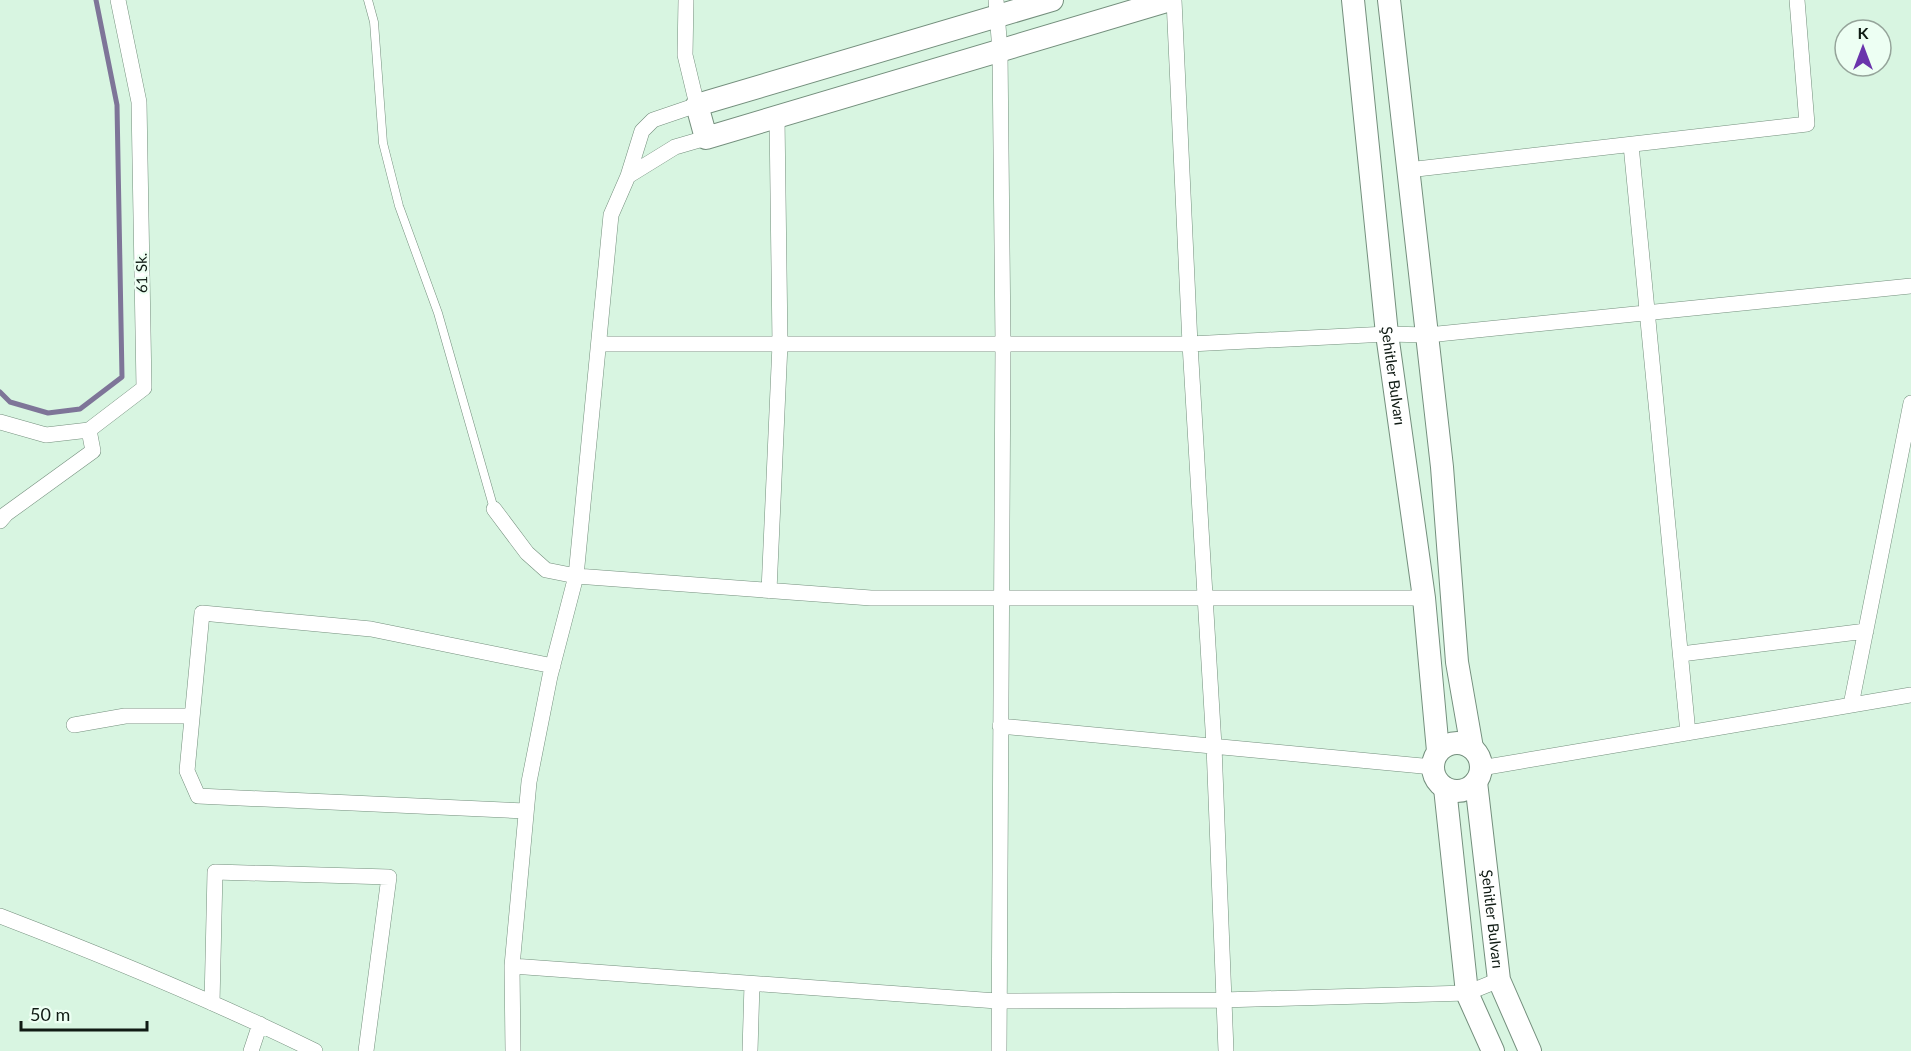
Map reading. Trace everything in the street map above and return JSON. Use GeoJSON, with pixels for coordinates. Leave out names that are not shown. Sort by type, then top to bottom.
{"type":"FeatureCollection","features":[{"type":"Feature","properties":{"kind":"main road"},"geometry":{"type":"LineString","coordinates":[[1052,0],[997,8],[697,105],[706,138],[1172,0]]}},
{"type":"Feature","properties":{"kind":"main road","name":"Şehitler Bulvarı"},"geometry":{"type":"LineString","coordinates":[[1353,0],[1387,334],[1424,598],[1436,759]]}},
{"type":"Feature","properties":{"kind":"main road","name":"Şehitler Bulvarı"},"geometry":{"type":"LineString","coordinates":[[1389,0],[1442,467],[1457,662],[1476,766],[1499,980],[1530,1051]]}},
{"type":"Feature","properties":{"kind":"main road"},"geometry":{"type":"LineString","coordinates":[[1459,743],[1476,766],[1461,790],[1445,788],[1439,782],[1436,759],[1444,746],[1459,743]]}},
{"type":"Feature","properties":{"kind":"main road"},"geometry":{"type":"LineString","coordinates":[[1445,788],[1467,993],[1493,1051]]}},
{"type":"Feature","properties":{"kind":"street","name":"61 Sk."},"geometry":{"type":"LineString","coordinates":[[89,430],[144,388],[139,102],[118,0]]}},
{"type":"Feature","properties":{"kind":"street"},"geometry":{"type":"LineString","coordinates":[[513,1051],[512,966],[529,782],[576,576],[611,215],[628,176],[642,131],[652,120],[697,105],[685,55],[686,0]]}},
{"type":"Feature","properties":{"kind":"street"},"geometry":{"type":"LineString","coordinates":[[1172,0],[1214,746],[1222,1000],[1226,1051]]}},
{"type":"Feature","properties":{"kind":"street"},"geometry":{"type":"LineString","coordinates":[[1408,170],[1807,124],[1797,0]]}},
{"type":"Feature","properties":{"kind":"street"},"geometry":{"type":"LineString","coordinates":[[997,8],[1000,51],[1003,344],[997,1001],[999,1051]]}},
{"type":"Feature","properties":{"kind":"street"},"geometry":{"type":"LineString","coordinates":[[769,591],[780,344],[777,117]]}},
{"type":"Feature","properties":{"kind":"street"},"geometry":{"type":"LineString","coordinates":[[628,176],[675,147],[706,138]]}},
{"type":"Feature","properties":{"kind":"street"},"geometry":{"type":"LineString","coordinates":[[1631,145],[1688,733]]}},
{"type":"Feature","properties":{"kind":"street"},"geometry":{"type":"LineString","coordinates":[[600,344],[1190,344],[1387,334],[1428,335],[1911,286]]}},
{"type":"Feature","properties":{"kind":"street"},"geometry":{"type":"LineString","coordinates":[[1851,705],[1911,403]]}},
{"type":"Feature","properties":{"kind":"street"},"geometry":{"type":"LineString","coordinates":[[0,422],[46,435],[89,430],[93,451],[6,514],[0,521]]}},
{"type":"Feature","properties":{"kind":"street"},"geometry":{"type":"LineString","coordinates":[[494,509],[527,553],[546,570],[576,576],[871,598],[1424,598]]}},
{"type":"Feature","properties":{"kind":"street"},"geometry":{"type":"LineString","coordinates":[[526,811],[198,796],[187,771],[202,613],[371,629],[554,666]]}},
{"type":"Feature","properties":{"kind":"street"},"geometry":{"type":"LineString","coordinates":[[1681,654],[1866,631]]}},
{"type":"Feature","properties":{"kind":"street"},"geometry":{"type":"LineString","coordinates":[[1476,766],[1911,695]]}},
{"type":"Feature","properties":{"kind":"street"},"geometry":{"type":"LineString","coordinates":[[74,725],[125,716],[192,716]]}},
{"type":"Feature","properties":{"kind":"street"},"geometry":{"type":"LineString","coordinates":[[1000,726],[1214,746],[1436,759]]}},
{"type":"Feature","properties":{"kind":"street"},"geometry":{"type":"LineString","coordinates":[[212,1003],[215,872],[388,877],[366,1051]]}},
{"type":"Feature","properties":{"kind":"street"},"geometry":{"type":"LineString","coordinates":[[0,916],[97,953],[260,1024],[315,1051]]}},
{"type":"Feature","properties":{"kind":"street"},"geometry":{"type":"LineString","coordinates":[[512,966],[997,1001],[1222,1000],[1467,993],[1499,980]]}},
{"type":"Feature","properties":{"kind":"street"},"geometry":{"type":"LineString","coordinates":[[750,1051],[752,984]]}},
{"type":"Feature","properties":{"kind":"street"},"geometry":{"type":"LineString","coordinates":[[250,1051],[260,1024]]}},
{"type":"Feature","properties":{"kind":"lane"},"geometry":{"type":"LineString","coordinates":[[368,0],[374,22],[383,143],[399,206],[438,313],[494,509]]}},
{"type":"Feature","properties":{"kind":"waterway"},"geometry":{"type":"LineString","coordinates":[[0,392],[10,402],[48,413],[80,409],[122,377],[117,105],[96,0]]}}]}
